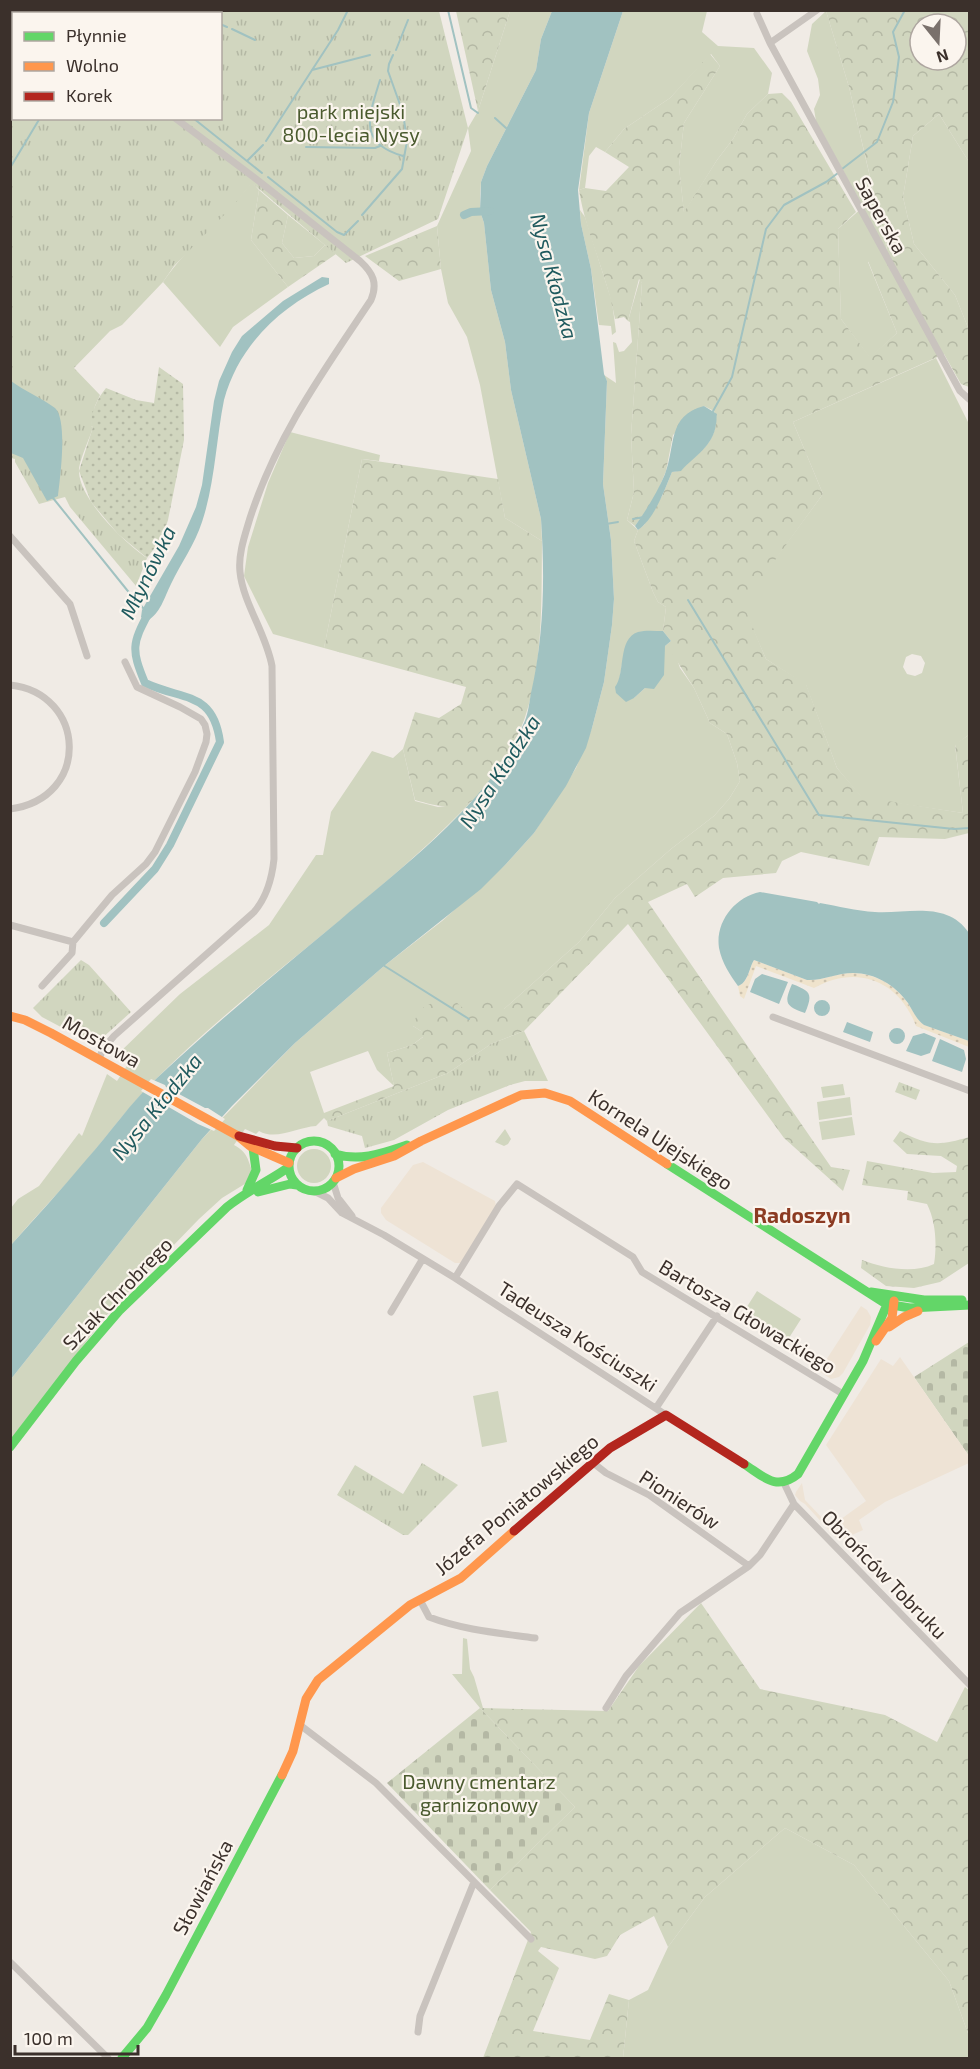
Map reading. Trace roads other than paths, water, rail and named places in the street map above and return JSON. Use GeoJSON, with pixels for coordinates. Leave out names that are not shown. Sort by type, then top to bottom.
{"type":"FeatureCollection","features":[{"type":"Feature","properties":{"kind":"street"},"geometry":{"type":"LineString","coordinates":[[770,44],[816,10]]}},
{"type":"Feature","properties":{"kind":"street","name":"Saperska"},"geometry":{"type":"LineString","coordinates":[[757,14],[770,44],[836,166],[960,391],[969,400]]}},
{"type":"Feature","properties":{"kind":"street"},"geometry":{"type":"LineString","coordinates":[[99,1059],[103,1049],[114,1036],[261,905],[269,885],[273,870],[274,836],[272,666],[266,641],[241,582],[241,555],[257,497],[270,463],[311,390],[371,300],[375,284],[373,277],[360,261],[178,120]]}},
{"type":"Feature","properties":{"kind":"street"},"geometry":{"type":"LineString","coordinates":[[10,536],[70,604],[87,656]]}},
{"type":"Feature","properties":{"kind":"street"},"geometry":{"type":"LineString","coordinates":[[42,986],[72,953],[73,942],[112,895],[146,864],[155,852],[195,772],[206,742],[207,734],[201,719],[188,710],[137,687],[125,662]]}},
{"type":"Feature","properties":{"kind":"street"},"geometry":{"type":"LineString","coordinates":[[10,685],[28,689],[53,706],[64,724],[70,747],[66,769],[56,787],[35,803],[10,809]]}},
{"type":"Feature","properties":{"kind":"street"},"geometry":{"type":"LineString","coordinates":[[10,925],[73,942]]}},
{"type":"Feature","properties":{"kind":"street","name":"Mostowa"},"geometry":{"type":"LineString","coordinates":[[10,1016],[26,1020],[289,1165]]}},
{"type":"Feature","properties":{"kind":"street"},"geometry":{"type":"LineString","coordinates":[[773,1017],[969,1090]]}},
{"type":"Feature","properties":{"kind":"street","name":"Kornela Ujejskiego"},"geometry":{"type":"LineString","coordinates":[[334,1180],[354,1169],[394,1156],[421,1141],[521,1095],[544,1093],[562,1097],[890,1305]]}},
{"type":"Feature","properties":{"kind":"street"},"geometry":{"type":"LineString","coordinates":[[246,1141],[257,1170],[246,1192]]}},
{"type":"Feature","properties":{"kind":"street","name":"Mostowa"},"geometry":{"type":"LineString","coordinates":[[246,1141],[281,1149],[297,1148]]}},
{"type":"Feature","properties":{"kind":"street","name":"Kornela Ujejskiego"},"geometry":{"type":"LineString","coordinates":[[335,1154],[342,1157],[363,1158],[421,1141]]}},
{"type":"Feature","properties":{"kind":"street"},"geometry":{"type":"LineString","coordinates":[[304,1143],[326,1144],[335,1154],[339,1168],[334,1180],[324,1189],[305,1190],[291,1177],[289,1165],[297,1148],[304,1143]]}},
{"type":"Feature","properties":{"kind":"street","name":"Szlak Chrobrego"},"geometry":{"type":"LineString","coordinates":[[10,1447],[109,1322],[218,1215],[246,1192],[272,1179],[289,1165]]}},
{"type":"Feature","properties":{"kind":"street","name":"Tadeusza Kościuszki"},"geometry":{"type":"LineString","coordinates":[[334,1180],[338,1198],[354,1218]]}},
{"type":"Feature","properties":{"kind":"street","name":"Bartosza Głowackiego"},"geometry":{"type":"LineString","coordinates":[[455,1278],[516,1184],[633,1257],[642,1272],[843,1394]]}},
{"type":"Feature","properties":{"kind":"street","name":"Szlak Chrobrego"},"geometry":{"type":"LineString","coordinates":[[236,1200],[269,1188],[297,1185]]}},
{"type":"Feature","properties":{"kind":"street","name":"Tadeusza Kościuszki"},"geometry":{"type":"LineString","coordinates":[[314,1191],[328,1198],[342,1213],[455,1278],[769,1480],[784,1483]]}},
{"type":"Feature","properties":{"kind":"street"},"geometry":{"type":"LineString","coordinates":[[391,1312],[422,1260]]}},
{"type":"Feature","properties":{"kind":"street","name":"Kornela Ujejskiego"},"geometry":{"type":"LineString","coordinates":[[869,1292],[934,1301],[969,1300]]}},
{"type":"Feature","properties":{"kind":"street"},"geometry":{"type":"LineString","coordinates":[[784,1483],[798,1474],[872,1346],[894,1296]]}},
{"type":"Feature","properties":{"kind":"street"},"geometry":{"type":"LineString","coordinates":[[890,1305],[929,1308],[969,1305]]}},
{"type":"Feature","properties":{"kind":"street"},"geometry":{"type":"LineString","coordinates":[[888,1328],[893,1317],[890,1305]]}},
{"type":"Feature","properties":{"kind":"street"},"geometry":{"type":"LineString","coordinates":[[872,1346],[888,1328],[904,1317],[929,1308]]}},
{"type":"Feature","properties":{"kind":"street"},"geometry":{"type":"LineString","coordinates":[[656,1408],[717,1316]]}},
{"type":"Feature","properties":{"kind":"street","name":"Józefa Poniatowskiego"},"geometry":{"type":"LineString","coordinates":[[300,1725],[303,1703],[309,1690],[318,1680],[398,1614],[461,1578],[610,1448],[666,1415]]}},
{"type":"Feature","properties":{"kind":"street","name":"Pionierów"},"geometry":{"type":"LineString","coordinates":[[592,1462],[606,1473],[649,1495],[749,1566]]}},
{"type":"Feature","properties":{"kind":"street","name":"Obrońców Tobruku"},"geometry":{"type":"LineString","coordinates":[[784,1483],[794,1503],[969,1685]]}},
{"type":"Feature","properties":{"kind":"street"},"geometry":{"type":"LineString","coordinates":[[606,1708],[626,1676],[680,1613],[749,1566],[760,1555],[794,1503]]}},
{"type":"Feature","properties":{"kind":"street"},"geometry":{"type":"LineString","coordinates":[[420,1600],[429,1617],[441,1622],[535,1638]]}},
{"type":"Feature","properties":{"kind":"street"},"geometry":{"type":"LineString","coordinates":[[300,1725],[376,1783],[531,1940]]}},
{"type":"Feature","properties":{"kind":"street","name":"Słowiańska"},"geometry":{"type":"LineString","coordinates":[[122,2058],[147,2028],[166,1995],[289,1762],[297,1742],[300,1725]]}},
{"type":"Feature","properties":{"kind":"street"},"geometry":{"type":"LineString","coordinates":[[418,2032],[420,2016],[474,1882]]}},
{"type":"Feature","properties":{"kind":"street"},"geometry":{"type":"LineString","coordinates":[[10,1962],[108,2058]]}},
{"type":"Feature","properties":{"kind":"water","name":"Nysa Kłodzka"},"geometry":{"type":"Polygon","coordinates":[[[552,11],[623,11],[589,113],[578,190],[581,224],[591,269],[604,374],[607,381],[603,484],[611,540],[614,599],[604,682],[586,748],[566,786],[534,833],[506,864],[481,889],[384,966],[295,1043],[232,1106],[202,1139],[11,1379],[11,1245],[157,1078],[247,997],[443,831],[490,780],[525,721],[541,629],[543,563],[541,519],[511,390],[505,342],[491,290],[484,223],[480,211],[481,182],[536,70],[541,39],[552,11]]]}},
{"type":"Feature","properties":{"kind":"water"},"geometry":{"type":"Polygon","coordinates":[[[322,277],[329,278],[329,284],[311,293],[278,316],[251,345],[240,362],[224,400],[213,477],[202,522],[162,605],[146,622],[141,617],[142,610],[179,546],[196,507],[202,485],[214,401],[219,381],[232,352],[242,336],[283,301],[322,277]]]}},
{"type":"Feature","properties":{"kind":"water"},"geometry":{"type":"Polygon","coordinates":[[[11,381],[50,404],[59,415],[62,450],[58,496],[47,501],[23,458],[11,453],[11,381]]]}},
{"type":"Feature","properties":{"kind":"water"},"geometry":{"type":"Polygon","coordinates":[[[704,406],[717,414],[711,439],[681,471],[672,472],[654,511],[638,530],[635,526],[652,501],[665,474],[678,424],[692,411],[704,406]]]}},
{"type":"Feature","properties":{"kind":"water"},"geometry":{"type":"Polygon","coordinates":[[[663,631],[671,641],[665,646],[664,675],[654,689],[645,688],[626,702],[616,693],[615,687],[627,642],[638,632],[663,631]]]}},
{"type":"Feature","properties":{"kind":"water"},"geometry":{"type":"Polygon","coordinates":[[[760,892],[854,910],[938,912],[960,923],[969,933],[969,1041],[924,1025],[897,991],[884,981],[869,975],[847,973],[807,980],[754,960],[746,979],[738,986],[720,953],[720,929],[735,905],[742,899],[760,892]]]}},
{"type":"Feature","properties":{"kind":"water"},"geometry":{"type":"Polygon","coordinates":[[[762,974],[788,982],[779,1004],[750,992],[755,979],[762,974]]]}},
{"type":"Feature","properties":{"kind":"water"},"geometry":{"type":"Polygon","coordinates":[[[792,984],[809,994],[805,1013],[788,1003],[792,984]]]}},
{"type":"Feature","properties":{"kind":"water"},"geometry":{"type":"Polygon","coordinates":[[[822,1000],[830,1008],[822,1016],[814,1008],[822,1000]]]}},
{"type":"Feature","properties":{"kind":"water"},"geometry":{"type":"Polygon","coordinates":[[[847,1022],[873,1032],[870,1042],[843,1032],[847,1022]]]}},
{"type":"Feature","properties":{"kind":"water"},"geometry":{"type":"Polygon","coordinates":[[[897,1028],[905,1036],[897,1044],[889,1036],[897,1028]]]}},
{"type":"Feature","properties":{"kind":"water"},"geometry":{"type":"Polygon","coordinates":[[[924,1033],[936,1038],[930,1053],[921,1056],[906,1051],[913,1036],[924,1033]]]}},
{"type":"Feature","properties":{"kind":"water"},"geometry":{"type":"Polygon","coordinates":[[[940,1039],[964,1050],[966,1059],[962,1072],[932,1061],[940,1039]]]}},
{"type":"Feature","properties":{"kind":"waterway"},"geometry":{"type":"LineString","coordinates":[[266,141],[338,30],[348,10]]}},
{"type":"Feature","properties":{"kind":"waterway"},"geometry":{"type":"LineString","coordinates":[[448,10],[471,108],[478,113]]}},
{"type":"Feature","properties":{"kind":"waterway"},"geometry":{"type":"LineString","coordinates":[[842,169],[877,142],[893,102],[899,57],[893,32],[905,10]]}},
{"type":"Feature","properties":{"kind":"waterway"},"geometry":{"type":"LineString","coordinates":[[396,50],[408,20]]}},
{"type":"Feature","properties":{"kind":"waterway"},"geometry":{"type":"LineString","coordinates":[[222,25],[227,27]]}},
{"type":"Feature","properties":{"kind":"waterway"},"geometry":{"type":"LineString","coordinates":[[232,29],[255,40]]}},
{"type":"Feature","properties":{"kind":"waterway"},"geometry":{"type":"LineString","coordinates":[[312,70],[370,55]]}},
{"type":"Feature","properties":{"kind":"waterway"},"geometry":{"type":"LineString","coordinates":[[362,215],[402,169],[407,141],[403,113],[388,71],[393,55]]}},
{"type":"Feature","properties":{"kind":"waterway"},"geometry":{"type":"LineString","coordinates":[[380,80],[372,105],[370,127],[378,144],[403,156]]}},
{"type":"Feature","properties":{"kind":"waterway"},"geometry":{"type":"LineString","coordinates":[[495,118],[506,128]]}},
{"type":"Feature","properties":{"kind":"waterway"},"geometry":{"type":"LineString","coordinates":[[10,168],[39,120]]}},
{"type":"Feature","properties":{"kind":"waterway"},"geometry":{"type":"LineString","coordinates":[[196,120],[262,173]]}},
{"type":"Feature","properties":{"kind":"waterway"},"geometry":{"type":"LineString","coordinates":[[248,160],[263,145]]}},
{"type":"Feature","properties":{"kind":"waterway"},"geometry":{"type":"LineString","coordinates":[[306,147],[375,148],[380,146]]}},
{"type":"Feature","properties":{"kind":"waterway"},"geometry":{"type":"LineString","coordinates":[[712,413],[732,377],[766,229],[784,205],[838,173]]}},
{"type":"Feature","properties":{"kind":"waterway"},"geometry":{"type":"LineString","coordinates":[[268,177],[337,232],[344,235],[358,221]]}},
{"type":"Feature","properties":{"kind":"waterway","name":"Młynówka"},"geometry":{"type":"LineString","coordinates":[[464,215],[471,212],[490,211]]}},
{"type":"Feature","properties":{"kind":"waterway"},"geometry":{"type":"LineString","coordinates":[[53,498],[144,609]]}},
{"type":"Feature","properties":{"kind":"waterway"},"geometry":{"type":"LineString","coordinates":[[633,519],[644,517]]}},
{"type":"Feature","properties":{"kind":"waterway"},"geometry":{"type":"LineString","coordinates":[[606,524],[618,522]]}},
{"type":"Feature","properties":{"kind":"waterway"},"geometry":{"type":"LineString","coordinates":[[688,600],[819,815],[954,829],[970,828]]}},
{"type":"Feature","properties":{"kind":"waterway","name":"Młynówka"},"geometry":{"type":"LineString","coordinates":[[104,923],[155,869],[170,845],[220,742],[211,714],[203,706],[184,696],[145,683],[137,662],[135,647],[139,632],[149,612]]}},
{"type":"Feature","properties":{"kind":"waterway"},"geometry":{"type":"LineString","coordinates":[[383,965],[469,1019]]}},
{"type":"Feature","properties":{"kind":"district","name":"Radoszyn"},"geometry":{"type":"Point","coordinates":[802,1214]}},
{"type":"Feature","properties":{"kind":"park label","name":"park miejski 800-lecia Nysy"},"geometry":{"type":"Point","coordinates":[351,122]}},
{"type":"Feature","properties":{"kind":"park label","name":"Dawny cmentarz garnizonowy"},"geometry":{"type":"Point","coordinates":[479,1792]}}]}
